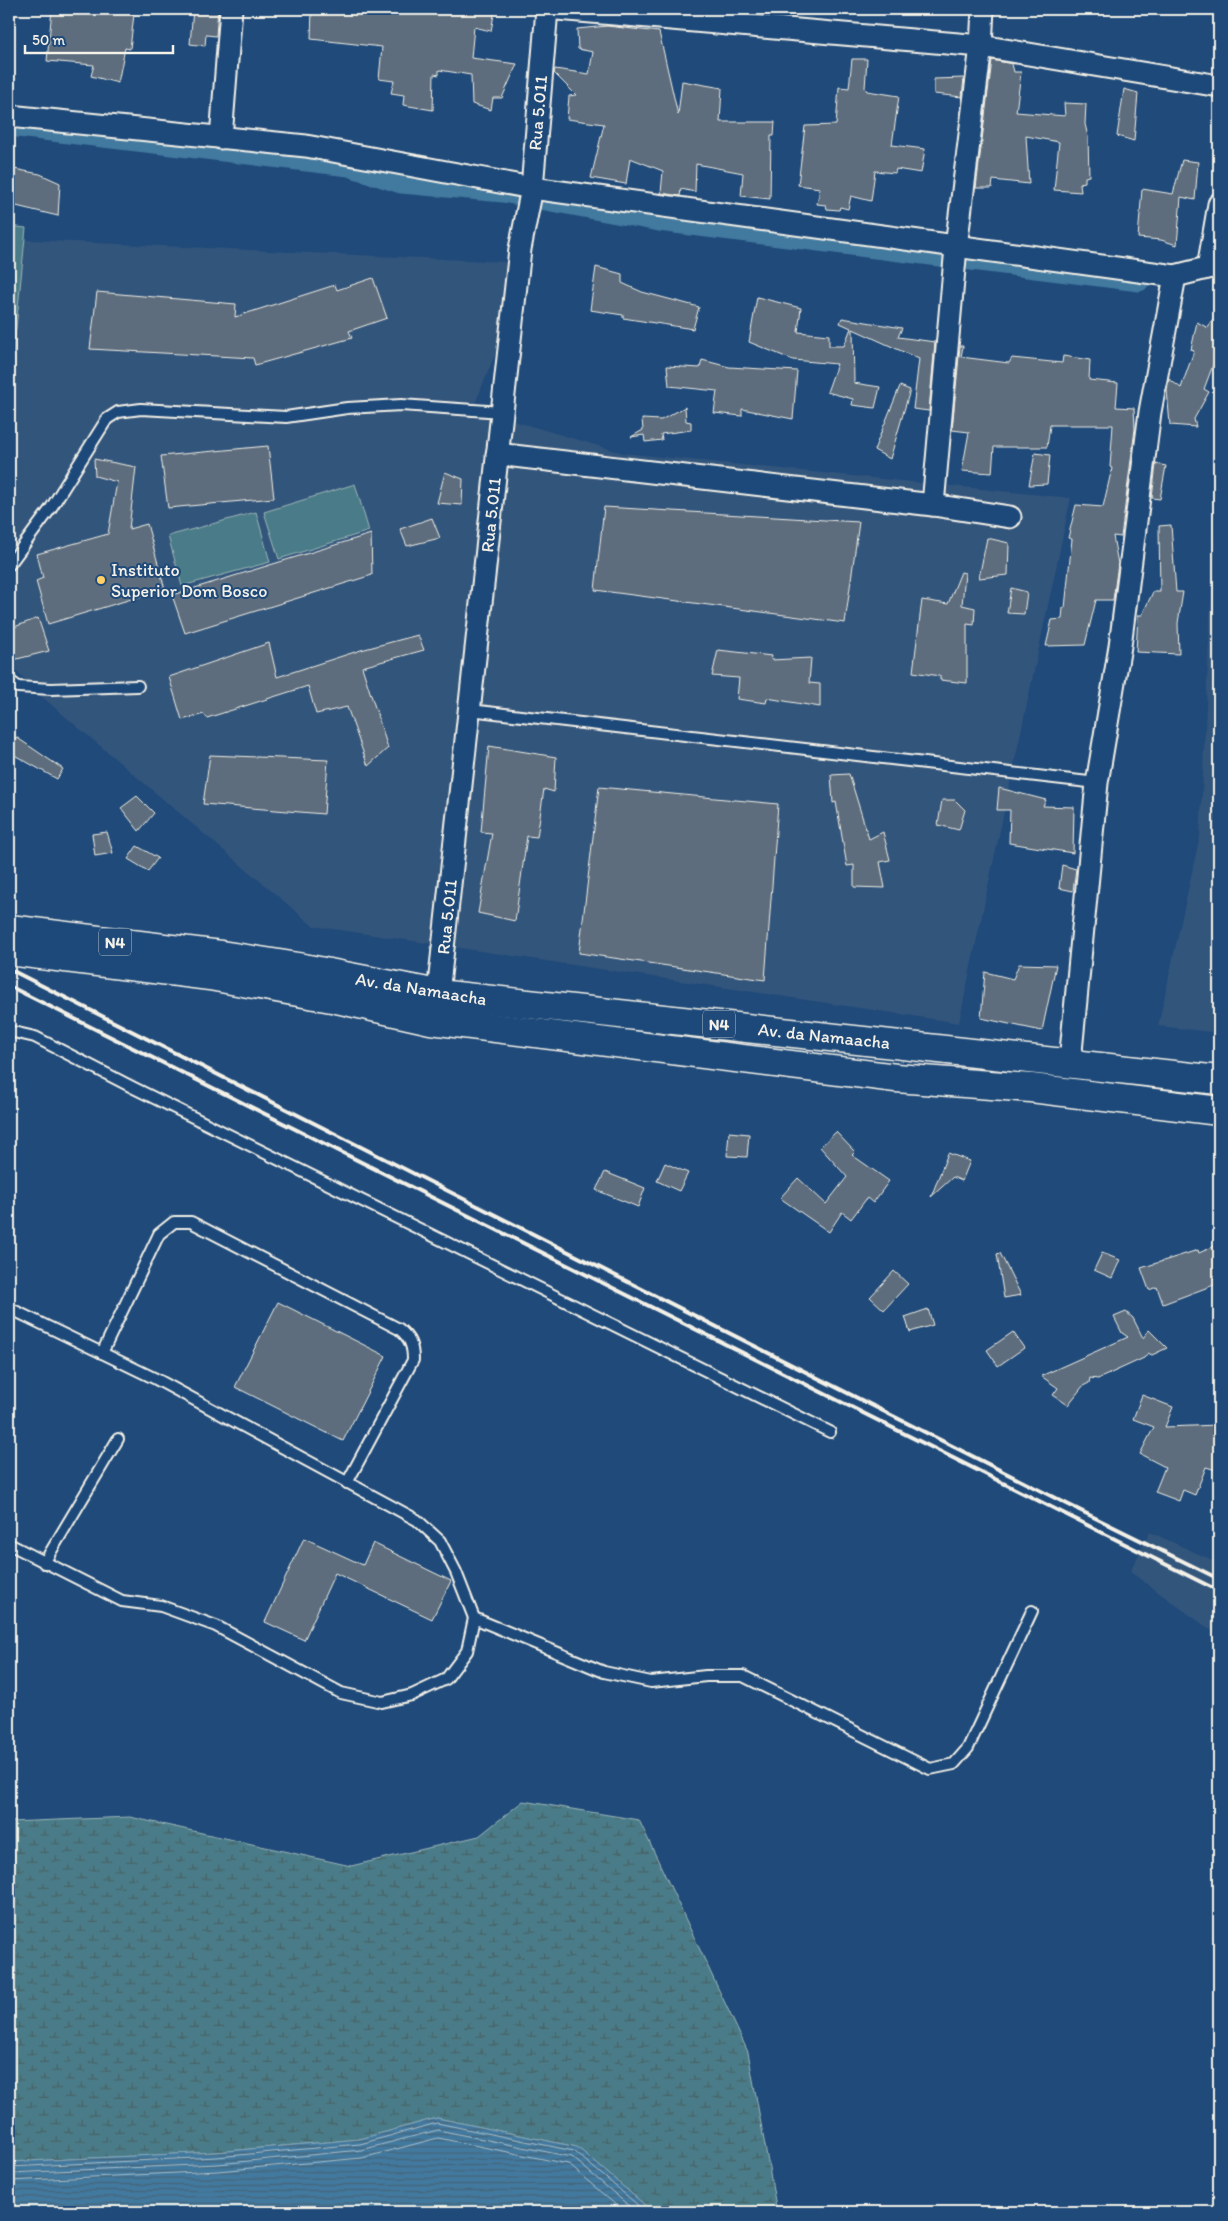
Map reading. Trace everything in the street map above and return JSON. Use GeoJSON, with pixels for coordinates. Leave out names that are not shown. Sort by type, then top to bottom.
{"type":"FeatureCollection","features":[{"type":"Feature","properties":{"kind":"highway","name":"Av. da Namaacha"},"geometry":{"type":"LineString","coordinates":[[9,929],[221,955],[298,967],[438,994],[1070,1062],[1219,1080]]}},
{"type":"Feature","properties":{"kind":"highway","name":"Av. da Namaacha"},"geometry":{"type":"LineString","coordinates":[[9,951],[184,972],[337,999],[431,1020],[896,1078],[1031,1088],[1219,1111]]}},
{"type":"Feature","properties":{"kind":"street"},"geometry":{"type":"LineString","coordinates":[[221,138],[231,9]]}},
{"type":"Feature","properties":{"kind":"street","name":"Rua 5.011"},"geometry":{"type":"LineString","coordinates":[[431,1020],[438,994],[520,249],[532,188],[547,9]]}},
{"type":"Feature","properties":{"kind":"street"},"geometry":{"type":"LineString","coordinates":[[557,9],[981,46],[1219,86]]}},
{"type":"Feature","properties":{"kind":"street"},"geometry":{"type":"LineString","coordinates":[[933,505],[956,247],[981,46],[983,9]]}},
{"type":"Feature","properties":{"kind":"street"},"geometry":{"type":"LineString","coordinates":[[9,116],[306,146],[532,188],[1175,276],[1214,266],[1219,204]]}},
{"type":"Feature","properties":{"kind":"street"},"geometry":{"type":"LineString","coordinates":[[1070,1062],[1097,783],[1120,646],[1150,412],[1175,276]]}},
{"type":"Feature","properties":{"kind":"street"},"geometry":{"type":"LineString","coordinates":[[497,454],[933,505],[1010,517]]}},
{"type":"Feature","properties":{"kind":"lane"},"geometry":{"type":"LineString","coordinates":[[9,565],[51,508],[107,419],[118,412],[141,409],[286,417],[347,408],[401,405],[502,412]]}},
{"type":"Feature","properties":{"kind":"lane"},"geometry":{"type":"LineString","coordinates":[[9,680],[18,687],[51,689],[138,686]]}},
{"type":"Feature","properties":{"kind":"lane"},"geometry":{"type":"LineString","coordinates":[[470,710],[1097,783]]}},
{"type":"Feature","properties":{"kind":"lane"},"geometry":{"type":"LineString","coordinates":[[9,1031],[35,1037],[141,1092],[830,1432]]}},
{"type":"Feature","properties":{"kind":"lane"},"geometry":{"type":"LineString","coordinates":[[102,1353],[159,1234],[174,1222],[191,1222],[399,1329],[406,1335],[413,1347],[413,1360],[347,1482]]}},
{"type":"Feature","properties":{"kind":"lane"},"geometry":{"type":"LineString","coordinates":[[9,1308],[156,1378],[417,1520],[440,1541],[456,1572],[474,1618],[467,1651],[446,1679],[412,1695],[382,1702],[341,1693],[216,1626],[161,1606],[122,1602],[9,1544]]}},
{"type":"Feature","properties":{"kind":"lane"},"geometry":{"type":"LineString","coordinates":[[44,1563],[118,1439]]}},
{"type":"Feature","properties":{"kind":"lane"},"geometry":{"type":"LineString","coordinates":[[474,1618],[604,1672],[651,1682],[706,1676],[743,1676],[930,1769],[954,1764],[968,1748],[1032,1611]]}},
{"type":"Feature","properties":{"kind":"shaded area"},"geometry":{"type":"Polygon","coordinates":[[[9,239],[532,263],[473,409],[623,453],[1071,498],[959,1023],[313,926],[35,691],[9,662],[9,239]]]}},
{"type":"Feature","properties":{"kind":"shaded area"},"geometry":{"type":"Polygon","coordinates":[[[1219,424],[1219,1033],[1158,1026],[1200,835],[1219,424]]]}},
{"type":"Feature","properties":{"kind":"shaded area"},"geometry":{"type":"Polygon","coordinates":[[[1150,1532],[1219,1563],[1219,1636],[1130,1572],[1150,1532]]]}},
{"type":"Feature","properties":{"kind":"green space"},"geometry":{"type":"Polygon","coordinates":[[[9,226],[26,228],[9,398],[9,226]]]}},
{"type":"Feature","properties":{"kind":"green space"},"geometry":{"type":"Polygon","coordinates":[[[355,484],[369,531],[279,559],[264,512],[355,484]]]}},
{"type":"Feature","properties":{"kind":"green space"},"geometry":{"type":"Polygon","coordinates":[[[256,512],[270,562],[182,586],[168,536],[256,512]]]}},
{"type":"Feature","properties":{"kind":"green space"},"geometry":{"type":"Polygon","coordinates":[[[523,1801],[639,1820],[748,2052],[777,2212],[653,2212],[577,2147],[437,2118],[360,2139],[217,2152],[9,2162],[9,1822],[130,1817],[351,1866],[479,1836],[523,1801]]]}},
{"type":"Feature","properties":{"kind":"water"},"geometry":{"type":"Polygon","coordinates":[[[437,2118],[577,2147],[653,2212],[9,2212],[9,2162],[217,2152],[360,2139],[437,2118]]]}},
{"type":"Feature","properties":{"kind":"building"},"geometry":{"type":"Polygon","coordinates":[[[52,9],[114,9],[113,12],[134,14],[130,49],[125,48],[118,83],[91,76],[94,65],[47,61],[52,9]]]}},
{"type":"Feature","properties":{"kind":"building"},"geometry":{"type":"Polygon","coordinates":[[[193,9],[218,9],[216,36],[206,35],[205,46],[190,44],[193,9]]]}},
{"type":"Feature","properties":{"kind":"building"},"geometry":{"type":"Polygon","coordinates":[[[312,9],[341,9],[358,12],[358,9],[495,9],[491,31],[474,27],[471,58],[517,64],[502,98],[493,98],[491,110],[472,104],[471,75],[439,70],[439,75],[434,74],[433,110],[403,105],[404,95],[391,93],[394,81],[379,79],[382,47],[311,39],[312,9]]]}},
{"type":"Feature","properties":{"kind":"building"},"geometry":{"type":"Polygon","coordinates":[[[607,26],[659,32],[678,115],[682,81],[722,88],[720,122],[775,122],[774,136],[771,136],[770,199],[741,196],[743,173],[696,164],[695,192],[681,189],[680,196],[661,193],[663,171],[630,158],[626,184],[591,178],[604,124],[567,119],[569,96],[576,95],[554,73],[555,69],[589,74],[593,52],[578,49],[577,29],[607,26]]]}},
{"type":"Feature","properties":{"kind":"building"},"geometry":{"type":"Polygon","coordinates":[[[852,59],[867,59],[865,88],[867,91],[899,96],[892,145],[925,149],[921,173],[896,169],[895,173],[875,171],[871,201],[851,196],[848,209],[840,207],[839,210],[827,209],[826,205],[817,204],[820,188],[798,185],[805,126],[836,125],[839,87],[849,88],[852,59]]]}},
{"type":"Feature","properties":{"kind":"building"},"geometry":{"type":"Polygon","coordinates":[[[992,60],[1012,64],[1014,72],[1021,72],[1016,112],[1065,116],[1064,103],[1086,104],[1085,124],[1088,137],[1089,176],[1085,177],[1085,182],[1080,183],[1081,192],[1054,190],[1059,142],[1026,136],[1029,184],[993,180],[992,188],[976,188],[992,60]]]}},
{"type":"Feature","properties":{"kind":"building"},"geometry":{"type":"Polygon","coordinates":[[[964,78],[962,97],[934,94],[934,79],[964,78]]]}},
{"type":"Feature","properties":{"kind":"building"},"geometry":{"type":"Polygon","coordinates":[[[1124,89],[1138,93],[1134,141],[1117,136],[1124,89]]]}},
{"type":"Feature","properties":{"kind":"building"},"geometry":{"type":"Polygon","coordinates":[[[1182,160],[1198,162],[1195,200],[1181,197],[1177,245],[1161,240],[1138,238],[1142,189],[1173,194],[1182,160]]]}},
{"type":"Feature","properties":{"kind":"building"},"geometry":{"type":"Polygon","coordinates":[[[9,168],[40,174],[60,183],[58,216],[12,205],[13,191],[9,191],[9,168]]]}},
{"type":"Feature","properties":{"kind":"building"},"geometry":{"type":"Polygon","coordinates":[[[596,267],[622,274],[622,283],[642,292],[699,307],[693,329],[623,318],[623,315],[590,310],[596,267]]]}},
{"type":"Feature","properties":{"kind":"building"},"geometry":{"type":"Polygon","coordinates":[[[373,278],[387,318],[349,331],[352,338],[255,365],[253,358],[90,349],[97,292],[236,304],[235,317],[335,285],[337,290],[373,278]]]}},
{"type":"Feature","properties":{"kind":"building"},"geometry":{"type":"Polygon","coordinates":[[[757,297],[801,308],[798,332],[829,335],[829,346],[844,346],[851,328],[840,323],[842,318],[902,328],[898,337],[935,342],[929,411],[913,409],[919,359],[853,329],[854,383],[880,387],[875,408],[852,405],[853,399],[827,392],[837,364],[793,360],[749,342],[757,297]]]}},
{"type":"Feature","properties":{"kind":"building"},"geometry":{"type":"Polygon","coordinates":[[[1219,308],[1219,349],[1204,389],[1209,392],[1194,419],[1196,427],[1170,425],[1167,390],[1169,379],[1181,388],[1194,351],[1191,350],[1197,322],[1208,328],[1219,308]]]}},
{"type":"Feature","properties":{"kind":"building"},"geometry":{"type":"Polygon","coordinates":[[[960,346],[963,346],[961,357],[1009,363],[1012,358],[1062,363],[1063,356],[1090,360],[1089,380],[1118,383],[1116,407],[1134,408],[1135,429],[1121,537],[1113,536],[1118,564],[1113,600],[1096,600],[1085,645],[1046,646],[1052,620],[1062,619],[1063,608],[1065,608],[1072,539],[1068,538],[1076,505],[1103,507],[1112,468],[1110,467],[1113,425],[1050,425],[1047,447],[994,447],[992,473],[962,471],[969,432],[952,430],[960,346]]]}},
{"type":"Feature","properties":{"kind":"building"},"geometry":{"type":"Polygon","coordinates":[[[702,360],[729,367],[797,371],[793,419],[742,409],[742,416],[714,413],[717,391],[669,386],[667,366],[700,368],[702,360]]]}},
{"type":"Feature","properties":{"kind":"building"},"geometry":{"type":"Polygon","coordinates":[[[900,386],[910,390],[890,459],[874,450],[900,386]]]}},
{"type":"Feature","properties":{"kind":"building"},"geometry":{"type":"Polygon","coordinates":[[[685,407],[686,421],[691,422],[691,430],[661,434],[662,440],[645,442],[644,435],[631,437],[643,430],[642,419],[661,420],[685,407]]]}},
{"type":"Feature","properties":{"kind":"building"},"geometry":{"type":"Polygon","coordinates":[[[268,446],[274,498],[168,508],[161,456],[268,446]]]}},
{"type":"Feature","properties":{"kind":"building"},"geometry":{"type":"Polygon","coordinates":[[[1035,453],[1050,455],[1047,484],[1029,485],[1035,453]]]}},
{"type":"Feature","properties":{"kind":"building","name":"Instituto Superior Dom Bosco"},"geometry":{"type":"Polygon","coordinates":[[[94,459],[136,467],[129,529],[147,524],[165,589],[48,624],[36,581],[43,578],[37,554],[108,534],[117,482],[95,476],[94,459]]]}},
{"type":"Feature","properties":{"kind":"building"},"geometry":{"type":"Polygon","coordinates":[[[1156,464],[1166,466],[1160,499],[1152,498],[1156,464]]]}},
{"type":"Feature","properties":{"kind":"building"},"geometry":{"type":"Polygon","coordinates":[[[445,472],[463,479],[462,505],[437,503],[445,472]]]}},
{"type":"Feature","properties":{"kind":"building"},"geometry":{"type":"Polygon","coordinates":[[[604,507],[859,522],[845,623],[595,590],[604,507]]]}},
{"type":"Feature","properties":{"kind":"building"},"geometry":{"type":"Polygon","coordinates":[[[432,518],[440,538],[407,546],[400,529],[432,518]]]}},
{"type":"Feature","properties":{"kind":"building"},"geometry":{"type":"Polygon","coordinates":[[[1171,525],[1176,592],[1183,592],[1178,623],[1179,654],[1136,652],[1138,615],[1142,615],[1153,592],[1160,592],[1159,526],[1171,525]]]}},
{"type":"Feature","properties":{"kind":"building","name":"Instituto Superior Dom Bosco"},"geometry":{"type":"Polygon","coordinates":[[[371,534],[372,575],[185,633],[172,595],[371,534]]]}},
{"type":"Feature","properties":{"kind":"building"},"geometry":{"type":"Polygon","coordinates":[[[987,538],[1009,543],[1008,575],[979,578],[987,538]]]}},
{"type":"Feature","properties":{"kind":"building"},"geometry":{"type":"Polygon","coordinates":[[[961,572],[965,573],[962,605],[975,608],[974,625],[967,624],[967,683],[940,680],[940,676],[913,672],[922,600],[948,604],[961,572]]]}},
{"type":"Feature","properties":{"kind":"building"},"geometry":{"type":"Polygon","coordinates":[[[1011,588],[1027,592],[1024,614],[1007,613],[1011,588]]]}},
{"type":"Feature","properties":{"kind":"building"},"geometry":{"type":"Polygon","coordinates":[[[38,618],[49,651],[9,661],[9,629],[38,618]]]}},
{"type":"Feature","properties":{"kind":"building"},"geometry":{"type":"Polygon","coordinates":[[[418,635],[424,650],[362,667],[388,748],[368,766],[347,707],[316,714],[308,686],[207,718],[204,714],[182,720],[169,677],[269,643],[277,677],[361,650],[418,635]]]}},
{"type":"Feature","properties":{"kind":"building"},"geometry":{"type":"Polygon","coordinates":[[[718,650],[772,656],[771,660],[811,658],[809,683],[820,684],[820,707],[767,698],[766,703],[737,699],[739,678],[712,676],[718,650]]]}},
{"type":"Feature","properties":{"kind":"building"},"geometry":{"type":"Polygon","coordinates":[[[16,737],[63,769],[57,779],[9,752],[16,737]]]}},
{"type":"Feature","properties":{"kind":"building"},"geometry":{"type":"Polygon","coordinates":[[[489,746],[556,757],[554,792],[544,789],[537,837],[527,836],[515,921],[478,913],[492,833],[481,832],[489,746]]]}},
{"type":"Feature","properties":{"kind":"building"},"geometry":{"type":"Polygon","coordinates":[[[210,755],[328,760],[324,814],[203,804],[210,755]]]}},
{"type":"Feature","properties":{"kind":"building"},"geometry":{"type":"Polygon","coordinates":[[[849,774],[869,839],[883,832],[890,860],[880,862],[885,888],[854,887],[854,865],[847,866],[836,802],[833,803],[831,775],[849,774]]]}},
{"type":"Feature","properties":{"kind":"building"},"geometry":{"type":"Polygon","coordinates":[[[599,787],[778,804],[765,980],[579,953],[599,787]]]}},
{"type":"Feature","properties":{"kind":"building"},"geometry":{"type":"Polygon","coordinates":[[[999,788],[1046,800],[1043,806],[1074,807],[1073,853],[1009,843],[1010,810],[997,810],[999,788]]]}},
{"type":"Feature","properties":{"kind":"building"},"geometry":{"type":"Polygon","coordinates":[[[137,796],[154,813],[139,831],[121,808],[137,796]]]}},
{"type":"Feature","properties":{"kind":"building"},"geometry":{"type":"Polygon","coordinates":[[[942,800],[955,800],[965,810],[959,830],[938,825],[942,800]]]}},
{"type":"Feature","properties":{"kind":"building"},"geometry":{"type":"Polygon","coordinates":[[[107,832],[113,853],[95,856],[92,834],[107,832]]]}},
{"type":"Feature","properties":{"kind":"building"},"geometry":{"type":"Polygon","coordinates":[[[137,846],[158,858],[148,871],[128,859],[137,846]]]}},
{"type":"Feature","properties":{"kind":"building"},"geometry":{"type":"Polygon","coordinates":[[[1062,865],[1076,869],[1073,891],[1059,888],[1062,865]]]}},
{"type":"Feature","properties":{"kind":"building"},"geometry":{"type":"Polygon","coordinates":[[[1019,964],[1056,965],[1042,1031],[981,1018],[985,972],[1013,979],[1019,964]]]}},
{"type":"Feature","properties":{"kind":"building"},"geometry":{"type":"Polygon","coordinates":[[[729,1132],[749,1134],[747,1157],[727,1156],[729,1132]]]}},
{"type":"Feature","properties":{"kind":"building"},"geometry":{"type":"Polygon","coordinates":[[[836,1132],[855,1152],[852,1155],[889,1181],[873,1203],[867,1198],[851,1219],[842,1212],[829,1232],[780,1198],[798,1178],[826,1204],[847,1177],[820,1147],[836,1132]]]}},
{"type":"Feature","properties":{"kind":"building"},"geometry":{"type":"Polygon","coordinates":[[[948,1153],[970,1161],[962,1181],[953,1177],[931,1197],[948,1153]]]}},
{"type":"Feature","properties":{"kind":"building"},"geometry":{"type":"Polygon","coordinates":[[[665,1163],[688,1173],[679,1191],[657,1181],[665,1163]]]}},
{"type":"Feature","properties":{"kind":"building"},"geometry":{"type":"Polygon","coordinates":[[[605,1172],[645,1188],[638,1207],[596,1190],[605,1172]]]}},
{"type":"Feature","properties":{"kind":"building"},"geometry":{"type":"Polygon","coordinates":[[[1219,1244],[1219,1283],[1163,1304],[1157,1287],[1149,1290],[1141,1268],[1198,1250],[1199,1253],[1219,1244]]]}},
{"type":"Feature","properties":{"kind":"building"},"geometry":{"type":"Polygon","coordinates":[[[1000,1253],[1021,1295],[1004,1298],[997,1254],[1000,1253]]]}},
{"type":"Feature","properties":{"kind":"building"},"geometry":{"type":"Polygon","coordinates":[[[1102,1253],[1120,1260],[1112,1278],[1094,1270],[1102,1253]]]}},
{"type":"Feature","properties":{"kind":"building"},"geometry":{"type":"Polygon","coordinates":[[[894,1271],[908,1284],[884,1310],[870,1297],[894,1271]]]}},
{"type":"Feature","properties":{"kind":"building"},"geometry":{"type":"Polygon","coordinates":[[[278,1302],[386,1356],[343,1441],[235,1387],[278,1302]]]}},
{"type":"Feature","properties":{"kind":"building"},"geometry":{"type":"Polygon","coordinates":[[[928,1309],[933,1325],[910,1332],[905,1317],[928,1309]]]}},
{"type":"Feature","properties":{"kind":"building"},"geometry":{"type":"Polygon","coordinates":[[[1126,1312],[1133,1318],[1143,1338],[1149,1330],[1167,1348],[1152,1355],[1148,1353],[1144,1358],[1098,1379],[1090,1378],[1089,1383],[1083,1386],[1068,1405],[1053,1395],[1058,1388],[1041,1376],[1128,1337],[1122,1333],[1114,1317],[1126,1312]]]}},
{"type":"Feature","properties":{"kind":"building"},"geometry":{"type":"Polygon","coordinates":[[[1013,1332],[1024,1348],[998,1366],[987,1350],[1013,1332]]]}},
{"type":"Feature","properties":{"kind":"building"},"geometry":{"type":"Polygon","coordinates":[[[1142,1395],[1173,1407],[1165,1427],[1219,1425],[1219,1454],[1216,1470],[1206,1467],[1195,1495],[1183,1490],[1179,1501],[1155,1492],[1165,1467],[1140,1454],[1154,1427],[1133,1419],[1142,1395]]]}},
{"type":"Feature","properties":{"kind":"building"},"geometry":{"type":"Polygon","coordinates":[[[304,1538],[363,1565],[373,1543],[451,1581],[432,1619],[335,1573],[304,1640],[265,1622],[304,1538]]]}},
{"type":"Feature","properties":{"kind":"waterway"},"geometry":{"type":"LineString","coordinates":[[9,126],[349,166],[401,183],[503,192],[659,221],[1139,281]]}},
{"type":"Feature","properties":{"kind":"railway"},"geometry":{"type":"LineString","coordinates":[[9,969],[1219,1579]]}},
{"type":"Feature","properties":{"kind":"railway"},"geometry":{"type":"LineString","coordinates":[[9,986],[1219,1591]]}},
{"type":"Feature","properties":{"kind":"place","name":"Instituto Superior Dom Bosco"},"geometry":{"type":"Point","coordinates":[101,580]}}]}
